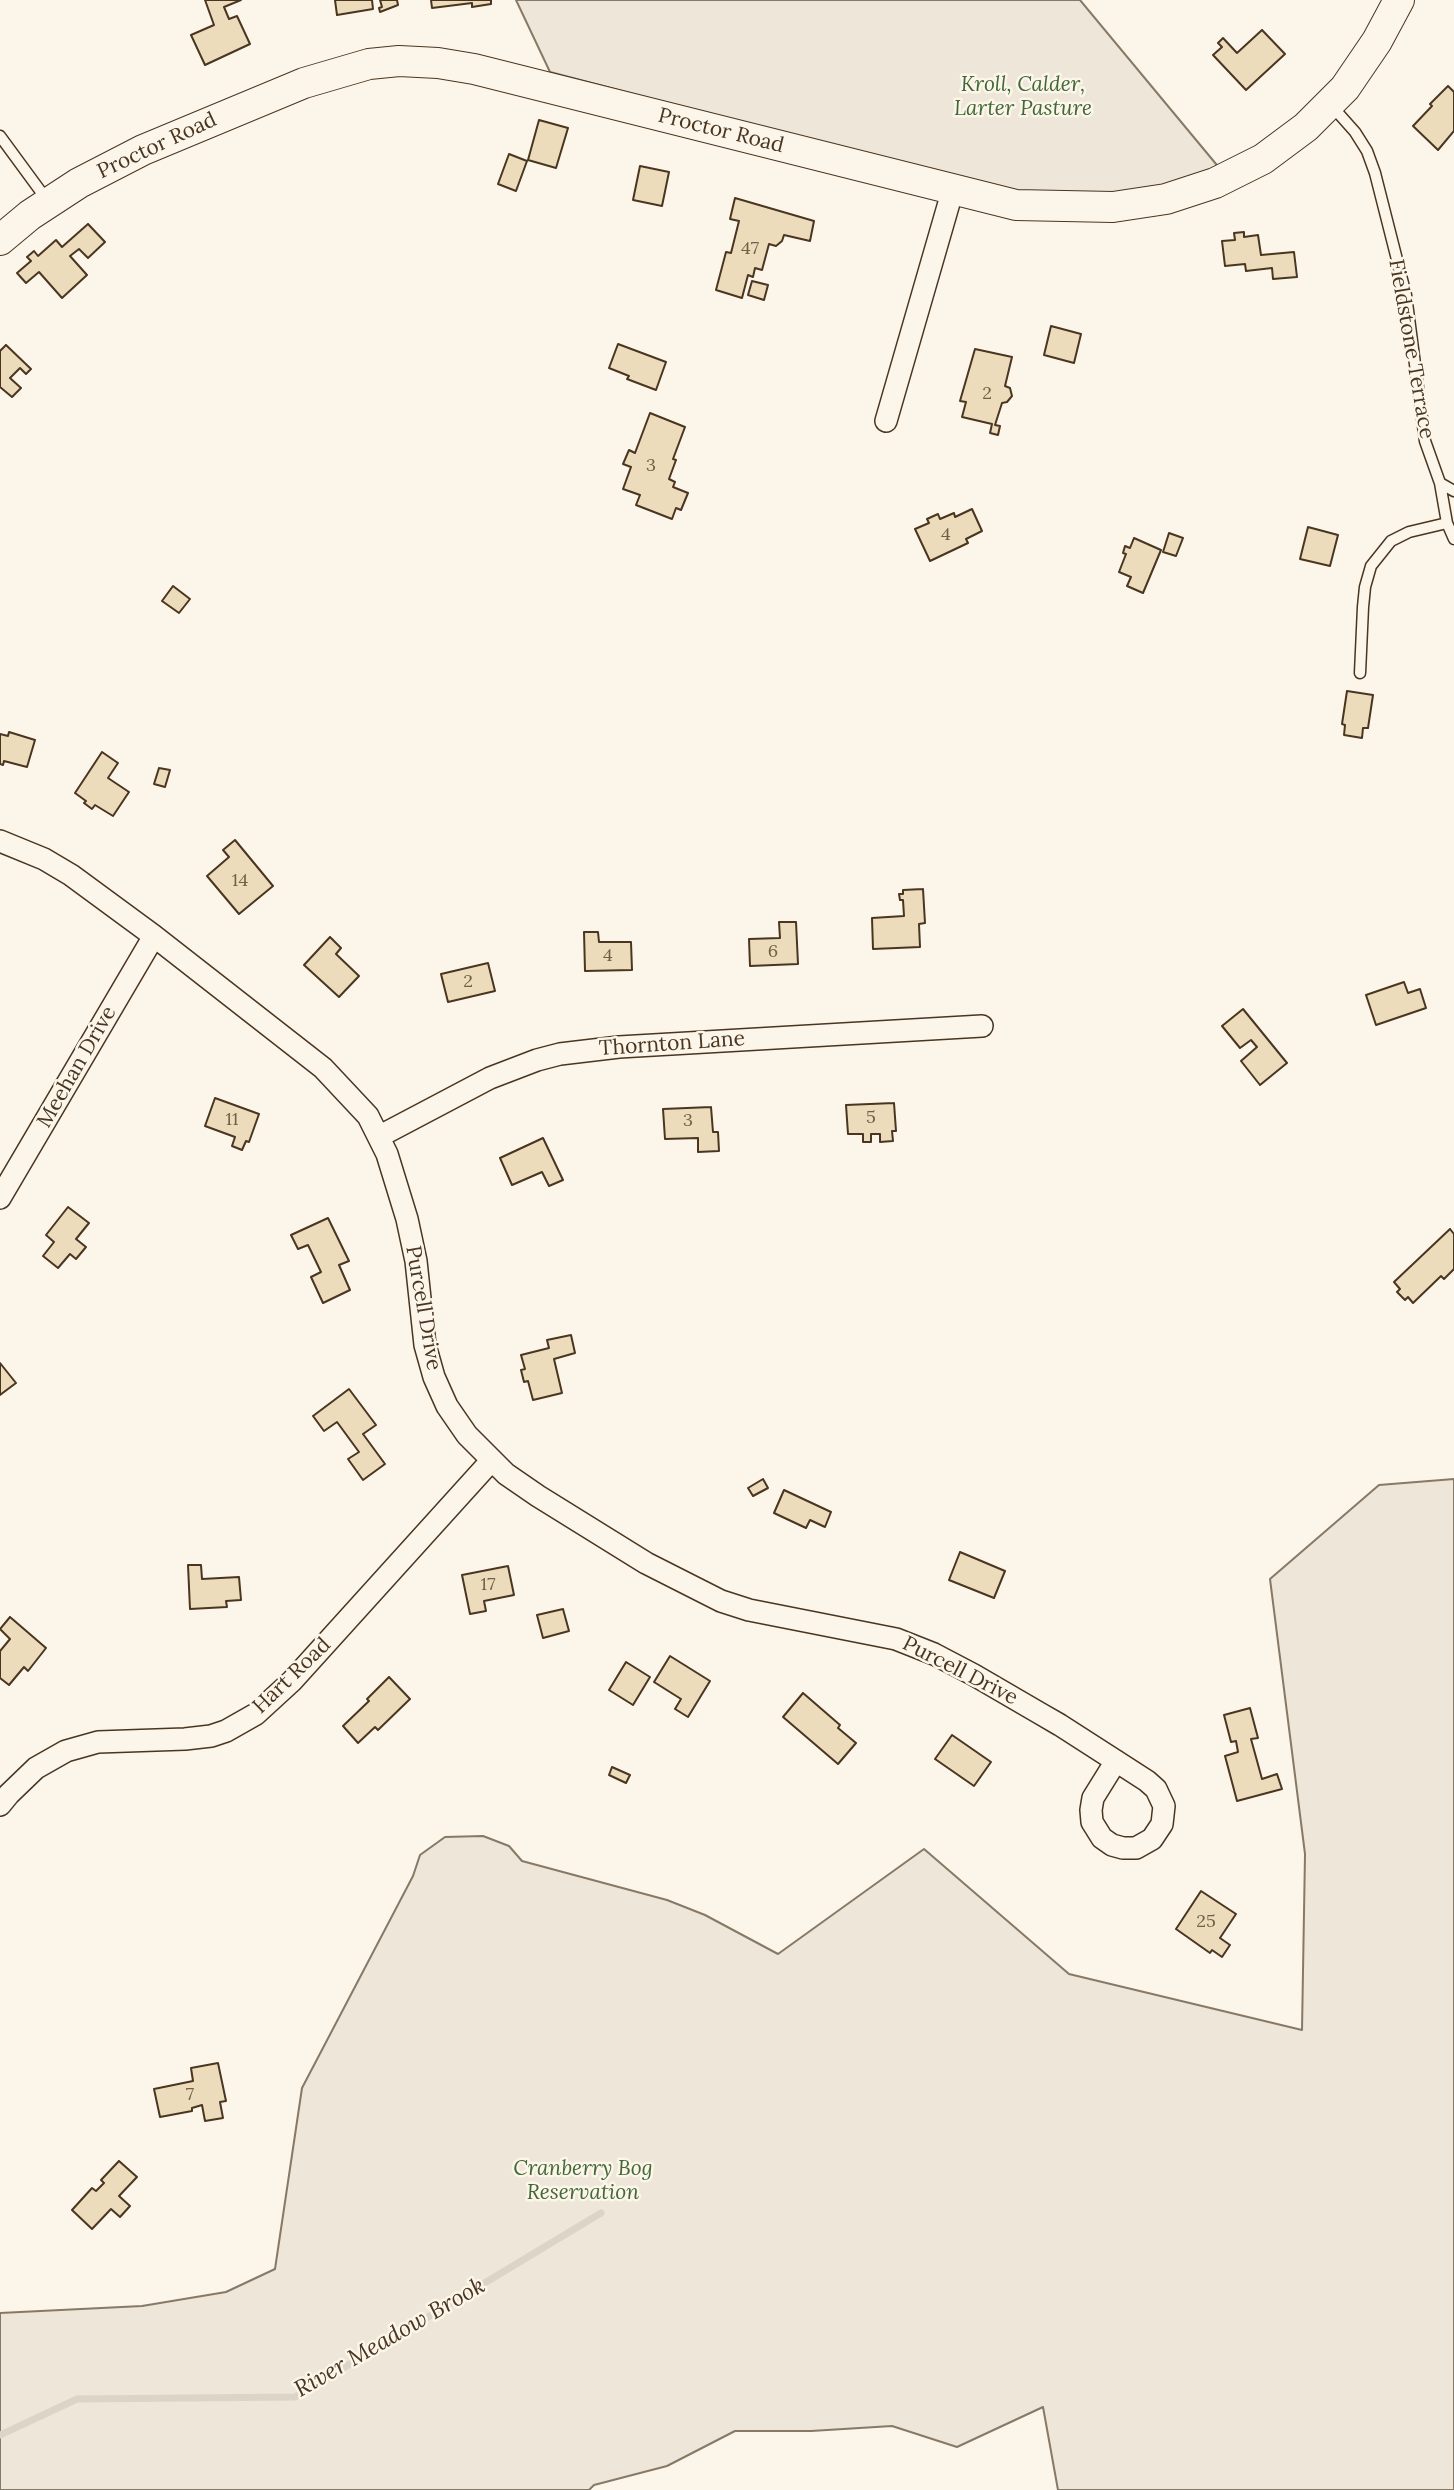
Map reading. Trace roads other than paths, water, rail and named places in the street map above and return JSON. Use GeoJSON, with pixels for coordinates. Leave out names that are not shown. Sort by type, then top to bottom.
{"type":"FeatureCollection","features":[{"type":"Feature","properties":{"kind":"main road","name":"Proctor Road"},"geometry":{"type":"LineString","coordinates":[[0,240],[49,202],[143,149],[267,97],[339,71],[399,61],[438,63],[474,69],[1016,205],[1113,207],[1166,199],[1215,183],[1263,159],[1306,127],[1345,88],[1377,41],[1399,0]]}},
{"type":"Feature","properties":{"kind":"street"},"geometry":{"type":"LineString","coordinates":[[886,421],[953,189]]}},
{"type":"Feature","properties":{"kind":"street","name":"Purcell Drive"},"geometry":{"type":"LineString","coordinates":[[0,841],[44,859],[71,875],[323,1068],[354,1100],[380,1136],[396,1179],[416,1261],[425,1345],[434,1377],[456,1421],[491,1461],[538,1496],[646,1563],[697,1590],[749,1610],[880,1635],[914,1646],[974,1675],[1116,1761]]}},
{"type":"Feature","properties":{"kind":"street","name":"Meehan Drive"},"geometry":{"type":"LineString","coordinates":[[0,1198],[154,936]]}},
{"type":"Feature","properties":{"kind":"street","name":"Thornton Lane"},"geometry":{"type":"LineString","coordinates":[[380,1136],[490,1078],[560,1054],[619,1047],[982,1026]]}},
{"type":"Feature","properties":{"kind":"street","name":"Hart Road"},"geometry":{"type":"LineString","coordinates":[[0,1805],[36,1768],[82,1745],[113,1740],[197,1738],[226,1731],[256,1714],[292,1681],[491,1461]]}},
{"type":"Feature","properties":{"kind":"lane","name":"Fieldstone Terrace"},"geometry":{"type":"LineString","coordinates":[[1330,103],[1355,132],[1367,151],[1375,173],[1406,295],[1425,441],[1440,483],[1447,523],[1454,539]]}},
{"type":"Feature","properties":{"kind":"lane"},"geometry":{"type":"LineString","coordinates":[[0,136],[49,202]]}},
{"type":"Feature","properties":{"kind":"lane"},"geometry":{"type":"LineString","coordinates":[[1440,483],[1454,491]]}},
{"type":"Feature","properties":{"kind":"lane"},"geometry":{"type":"LineString","coordinates":[[1360,673],[1365,587],[1371,566],[1391,541],[1409,533],[1447,523]]}},
{"type":"Feature","properties":{"kind":"waterway","name":"River Meadow Brook"},"geometry":{"type":"LineString","coordinates":[[0,2435],[77,2399],[295,2397],[601,2213]]}},
{"type":"Feature","properties":{"kind":"park label","name":"Kroll, Calder, Larter Pasture"},"geometry":{"type":"Point","coordinates":[1023,97]}},
{"type":"Feature","properties":{"kind":"park label","name":"Cranberry Bog Reservation"},"geometry":{"type":"Point","coordinates":[583,2181]}}]}
